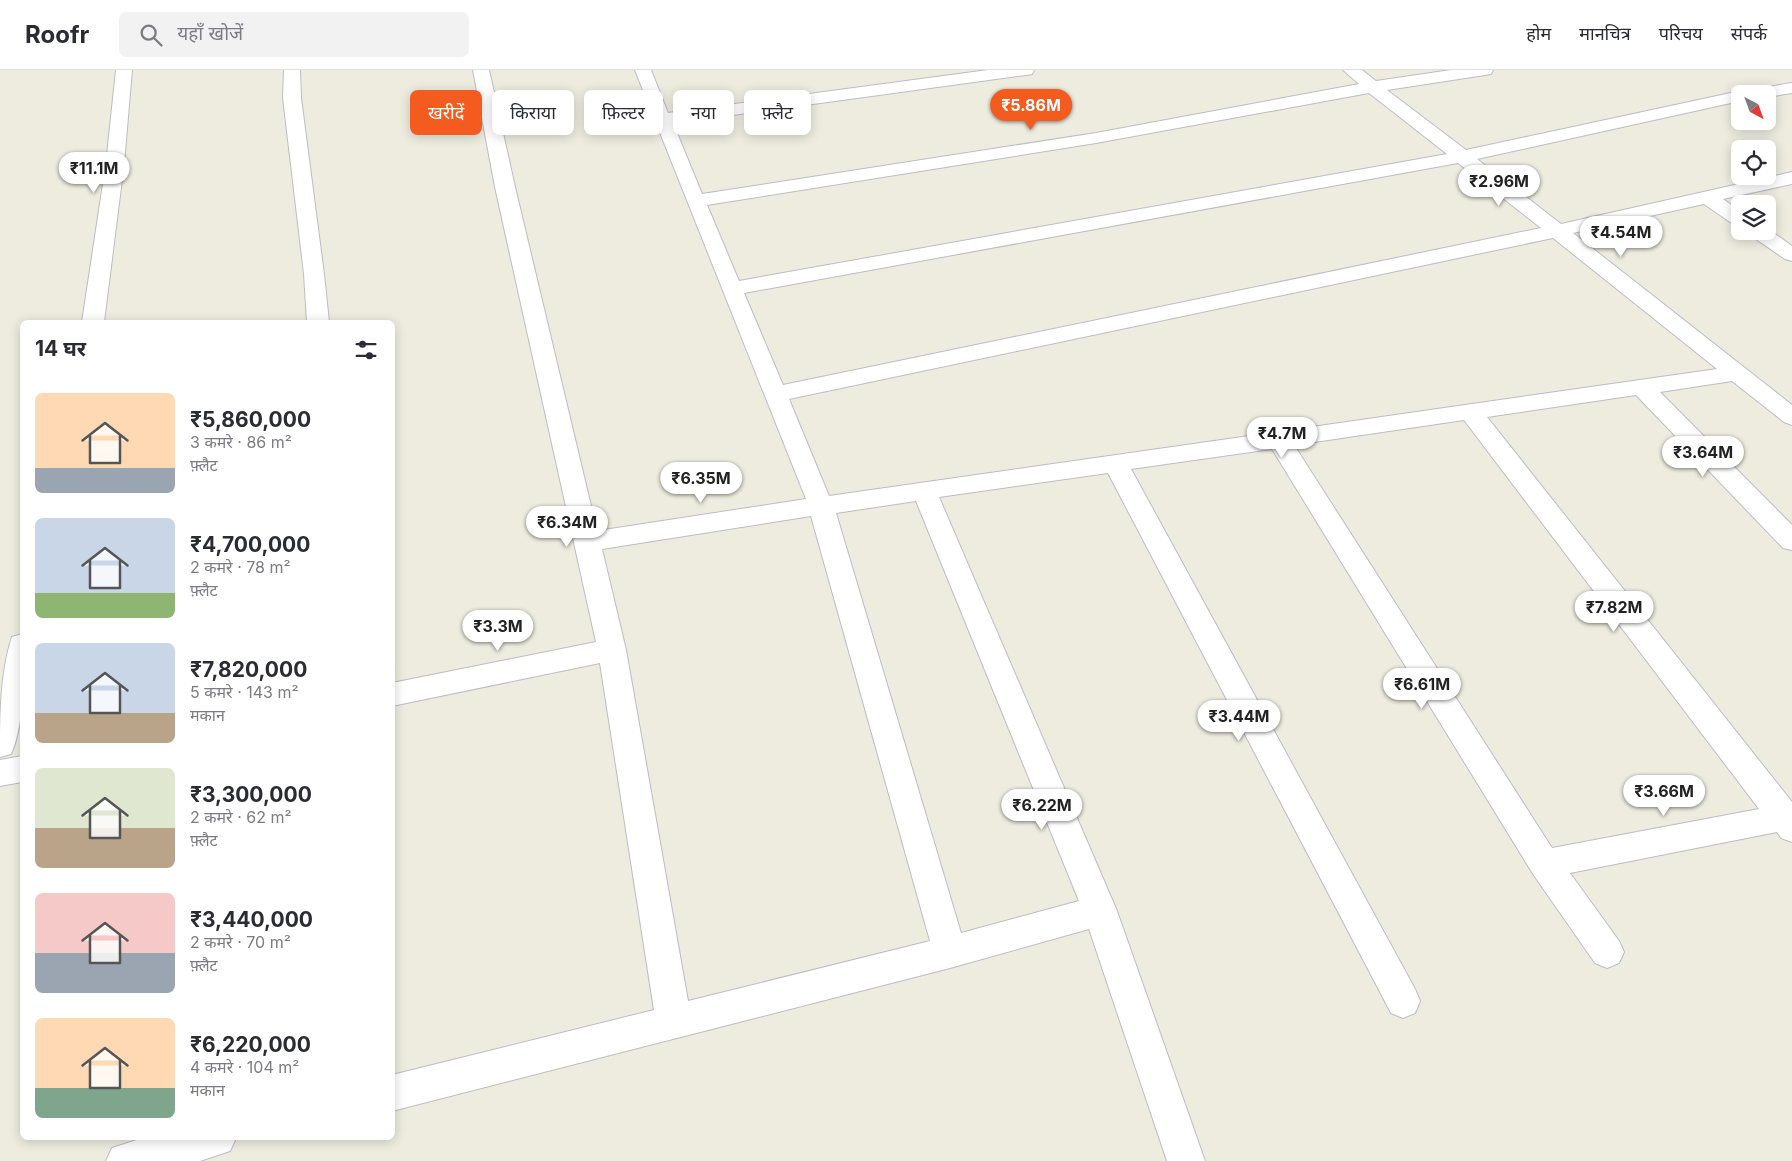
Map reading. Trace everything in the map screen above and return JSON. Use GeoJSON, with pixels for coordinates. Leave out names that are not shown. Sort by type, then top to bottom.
{"type":"FeatureCollection","features":[{"type":"Feature","properties":{"kind":"street"},"geometry":{"type":"LineString","coordinates":[[93,320],[115,164],[124,70]]}},
{"type":"Feature","properties":{"kind":"street"},"geometry":{"type":"LineString","coordinates":[[292,70],[292,98],[314,274],[318,320]]}},
{"type":"Feature","properties":{"kind":"street"},"geometry":{"type":"LineString","coordinates":[[480,70],[505,187],[612,650],[674,1022]]}},
{"type":"Feature","properties":{"kind":"street"},"geometry":{"type":"LineString","coordinates":[[643,70],[651,90]]}},
{"type":"Feature","properties":{"kind":"street"},"geometry":{"type":"LineString","coordinates":[[663,119],[1026,70]]}},
{"type":"Feature","properties":{"kind":"street"},"geometry":{"type":"LineString","coordinates":[[1351,70],[1792,417]]}},
{"type":"Feature","properties":{"kind":"street"},"geometry":{"type":"LineString","coordinates":[[696,201],[1096,138],[1372,87],[1485,70]]}},
{"type":"Feature","properties":{"kind":"street"},"geometry":{"type":"LineString","coordinates":[[1776,90],[1792,88]]}},
{"type":"Feature","properties":{"kind":"street"},"geometry":{"type":"LineString","coordinates":[[732,289],[1461,157],[1731,98]]}},
{"type":"Feature","properties":{"kind":"street"},"geometry":{"type":"LineString","coordinates":[[663,121],[821,506],[950,952]]}},
{"type":"Feature","properties":{"kind":"street"},"geometry":{"type":"LineString","coordinates":[[775,394],[1557,231],[1792,178]]}},
{"type":"Feature","properties":{"kind":"street"},"geometry":{"type":"LineString","coordinates":[[1707,197],[1731,214]]}},
{"type":"Feature","properties":{"kind":"street"},"geometry":{"type":"LineString","coordinates":[[1770,240],[1792,255]]}},
{"type":"Feature","properties":{"kind":"street"},"geometry":{"type":"LineString","coordinates":[[587,542],[821,506],[1737,373]]}},
{"type":"Feature","properties":{"kind":"street"},"geometry":{"type":"LineString","coordinates":[[1642,387],[1792,541]]}},
{"type":"Feature","properties":{"kind":"street"},"geometry":{"type":"LineString","coordinates":[[1470,412],[1789,820],[1544,864]]}},
{"type":"Feature","properties":{"kind":"street"},"geometry":{"type":"LineString","coordinates":[[1279,440],[1544,864],[1607,952]]}},
{"type":"Feature","properties":{"kind":"street"},"geometry":{"type":"LineString","coordinates":[[1115,463],[1403,1001]]}},
{"type":"Feature","properties":{"kind":"street"},"geometry":{"type":"LineString","coordinates":[[924,491],[1100,911],[1186,1161]]}},
{"type":"Feature","properties":{"kind":"street"},"geometry":{"type":"LineString","coordinates":[[395,695],[612,650]]}},
{"type":"Feature","properties":{"kind":"street"},"geometry":{"type":"LineString","coordinates":[[0,745],[20,654]]}},
{"type":"Feature","properties":{"kind":"street"},"geometry":{"type":"LineString","coordinates":[[0,773],[20,768]]}},
{"type":"Feature","properties":{"kind":"street"},"geometry":{"type":"LineString","coordinates":[[395,1092],[950,952],[1100,911]]}},
{"type":"Feature","properties":{"kind":"street"},"geometry":{"type":"LineString","coordinates":[[125,1161],[209,1140]]}}]}
